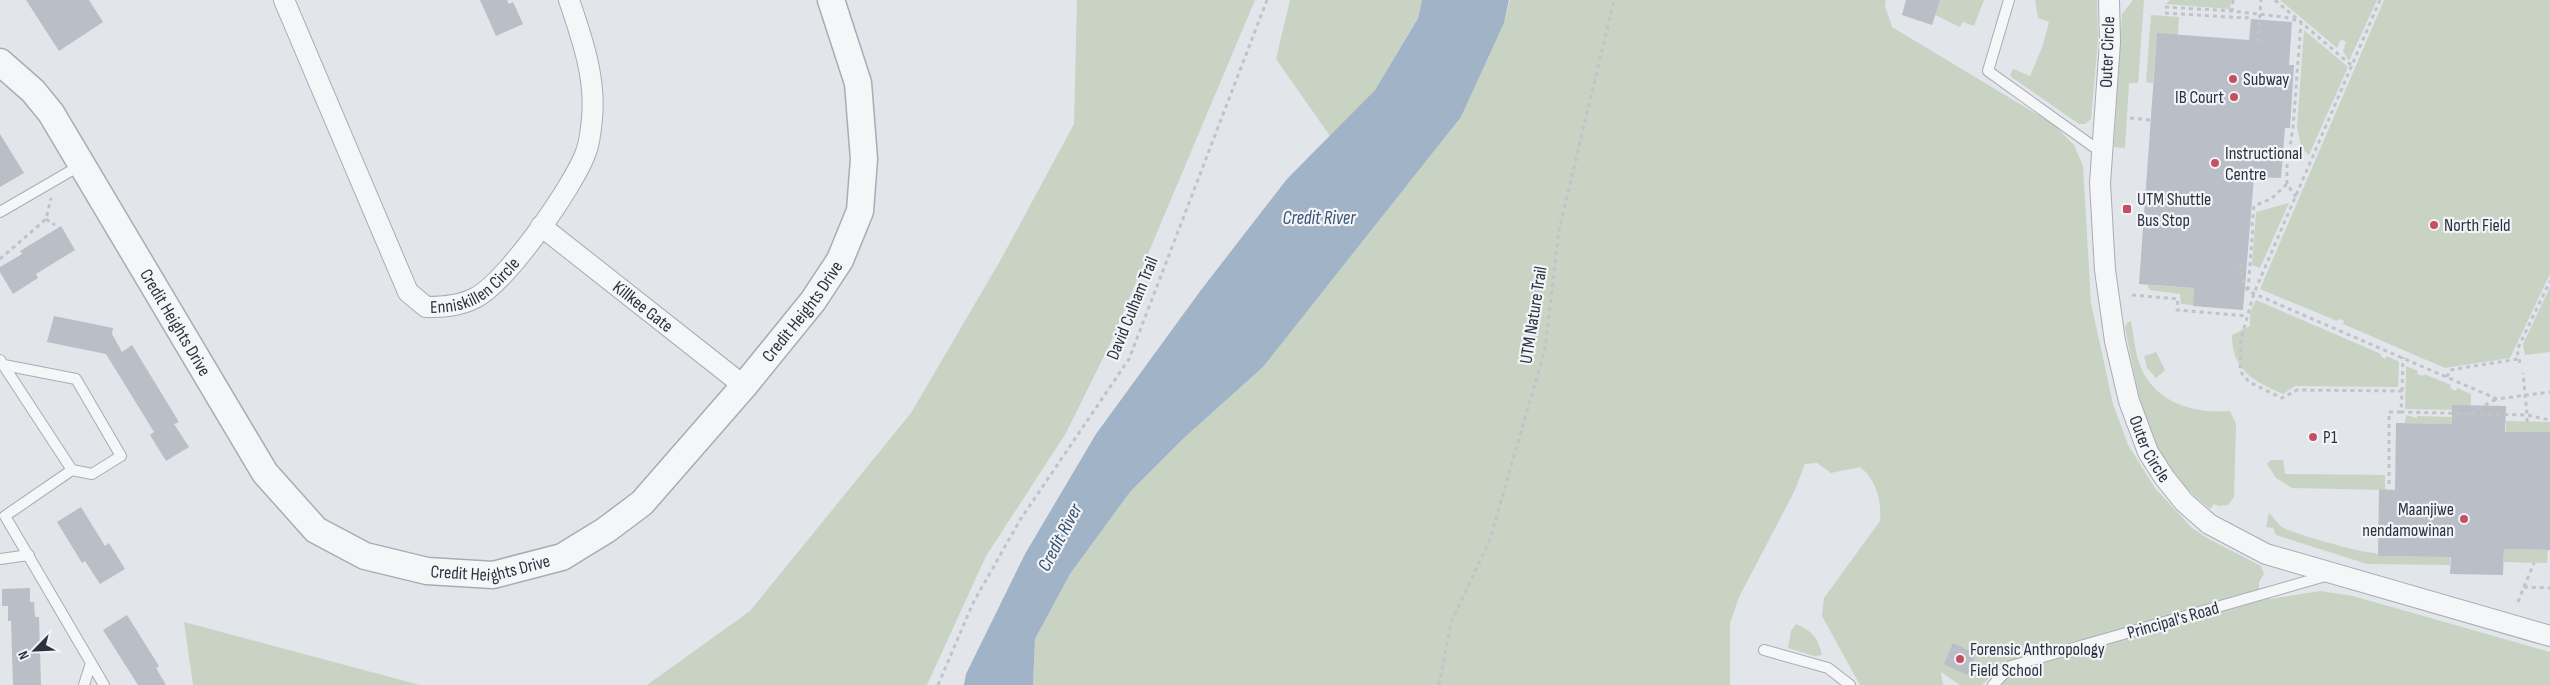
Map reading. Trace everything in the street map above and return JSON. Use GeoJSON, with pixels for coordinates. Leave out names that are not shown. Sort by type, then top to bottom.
{"type":"FeatureCollection","features":[{"type":"Feature","properties":{"kind":"street","name":"Enniskillen Circle"},"geometry":{"type":"LineString","coordinates":[[284,0],[408,292],[426,307],[450,306],[475,298],[502,278],[541,226],[579,169],[587,150],[592,117],[591,82],[587,58],[569,0]]}},
{"type":"Feature","properties":{"kind":"street","name":"Credit Heights Drive"},"geometry":{"type":"LineString","coordinates":[[0,62],[33,91],[51,113],[266,473],[316,530],[366,556],[427,570],[494,575],[562,557],[606,530],[642,503],[744,386],[813,301],[840,260],[860,211],[864,159],[858,83],[832,0]]}},
{"type":"Feature","properties":{"kind":"street","name":"Outer Circle"},"geometry":{"type":"LineString","coordinates":[[2109,0],[2110,42],[2101,152],[2101,210],[2110,307],[2129,401],[2148,452],[2184,502],[2209,524],[2266,554],[2550,636]]}},
{"type":"Feature","properties":{"kind":"street","name":"Killkee Gate"},"geometry":{"type":"LineString","coordinates":[[541,226],[744,386]]}},
{"type":"Feature","properties":{"kind":"lane"},"geometry":{"type":"LineString","coordinates":[[2009,0],[1988,71],[2101,152]]}},
{"type":"Feature","properties":{"kind":"lane"},"geometry":{"type":"LineString","coordinates":[[0,212],[82,165]]}},
{"type":"Feature","properties":{"kind":"lane"},"geometry":{"type":"LineString","coordinates":[[2,363],[76,379],[121,456],[92,474],[72,470],[2,363]]}},
{"type":"Feature","properties":{"kind":"lane"},"geometry":{"type":"LineString","coordinates":[[72,470],[6,516],[104,685]]}},
{"type":"Feature","properties":{"kind":"lane"},"geometry":{"type":"LineString","coordinates":[[0,559],[29,555]]}},
{"type":"Feature","properties":{"kind":"lane","name":"Principal's Road"},"geometry":{"type":"LineString","coordinates":[[1993,685],[2011,666],[2332,574]]}},
{"type":"Feature","properties":{"kind":"lane"},"geometry":{"type":"LineString","coordinates":[[1764,650],[1828,668],[1850,685]]}},
{"type":"Feature","properties":{"kind":"lane"},"geometry":{"type":"LineString","coordinates":[[84,685],[91,663]]}},
{"type":"Feature","properties":{"kind":"path","name":"David Culham Trail"},"geometry":{"type":"LineString","coordinates":[[938,685],[973,603],[1020,520],[1129,359],[1266,0]]}},
{"type":"Feature","properties":{"kind":"path","name":"UTM Nature Trail"},"geometry":{"type":"LineString","coordinates":[[1439,685],[1451,623],[1490,539],[1545,349],[1559,230],[1614,0]]}},
{"type":"Feature","properties":{"kind":"path"},"geometry":{"type":"LineString","coordinates":[[2232,11],[2233,0]]}},
{"type":"Feature","properties":{"kind":"path"},"geometry":{"type":"LineString","coordinates":[[2258,42],[2261,0]]}},
{"type":"Feature","properties":{"kind":"path"},"geometry":{"type":"LineString","coordinates":[[2276,0],[2352,65]]}},
{"type":"Feature","properties":{"kind":"path"},"geometry":{"type":"LineString","coordinates":[[2380,0],[2254,293],[2241,339],[2240,370],[2242,376],[2255,386],[2282,398],[2297,390],[2402,392]]}},
{"type":"Feature","properties":{"kind":"path"},"geometry":{"type":"LineString","coordinates":[[2166,7],[2260,14],[2284,17],[2301,22]]}},
{"type":"Feature","properties":{"kind":"path"},"geometry":{"type":"LineString","coordinates":[[2165,13],[2247,18],[2250,13]]}},
{"type":"Feature","properties":{"kind":"path"},"geometry":{"type":"LineString","coordinates":[[2296,198],[2287,184],[2287,166],[2293,128],[2301,22]]}},
{"type":"Feature","properties":{"kind":"path"},"geometry":{"type":"LineString","coordinates":[[2130,118],[2151,120]]}},
{"type":"Feature","properties":{"kind":"path"},"geometry":{"type":"LineString","coordinates":[[0,259],[46,219],[55,180]]}},
{"type":"Feature","properties":{"kind":"path"},"geometry":{"type":"LineString","coordinates":[[2248,291],[2254,206],[2271,199],[2287,184]]}},
{"type":"Feature","properties":{"kind":"path"},"geometry":{"type":"LineString","coordinates":[[46,219],[55,225]]}},
{"type":"Feature","properties":{"kind":"path"},"geometry":{"type":"LineString","coordinates":[[2240,264],[2240,272],[2248,291],[2497,399]]}},
{"type":"Feature","properties":{"kind":"path"},"geometry":{"type":"LineString","coordinates":[[2447,377],[2450,370],[2519,361],[2517,350],[2550,281]]}},
{"type":"Feature","properties":{"kind":"path"},"geometry":{"type":"LineString","coordinates":[[2132,295],[2178,299],[2177,310],[2247,316]]}},
{"type":"Feature","properties":{"kind":"path"},"geometry":{"type":"LineString","coordinates":[[2402,412],[2403,357]]}},
{"type":"Feature","properties":{"kind":"path"},"geometry":{"type":"LineString","coordinates":[[2524,373],[2527,395],[2527,422]]}},
{"type":"Feature","properties":{"kind":"path"},"geometry":{"type":"LineString","coordinates":[[2470,414],[2497,399],[2550,392]]}},
{"type":"Feature","properties":{"kind":"path"},"geometry":{"type":"LineString","coordinates":[[2389,484],[2389,412],[2526,415],[2550,420]]}},
{"type":"Feature","properties":{"kind":"path"},"geometry":{"type":"LineString","coordinates":[[2389,435],[2396,435]]}},
{"type":"Feature","properties":{"kind":"path"},"geometry":{"type":"LineString","coordinates":[[2518,602],[2534,563]]}},
{"type":"Feature","properties":{"kind":"path"},"geometry":{"type":"LineString","coordinates":[[2524,587],[2550,588]]}},
{"type":"Feature","properties":{"kind":"green space"},"geometry":{"type":"Polygon","coordinates":[[[1077,0],[1255,0],[1110,344],[1066,433],[986,556],[927,685],[647,685],[750,611],[911,413],[1000,261],[1074,124],[1077,0]]]}},
{"type":"Feature","properties":{"kind":"green space"},"geometry":{"type":"Polygon","coordinates":[[[1290,0],[1422,0],[1418,17],[1375,90],[1330,136],[1276,59],[1290,0]]]}},
{"type":"Feature","properties":{"kind":"green space"},"geometry":{"type":"Polygon","coordinates":[[[1510,0],[1886,0],[1885,6],[1892,27],[2053,124],[2074,145],[2083,166],[2091,303],[2113,404],[2128,445],[2155,488],[2192,528],[2207,538],[2261,566],[2264,574],[2259,582],[2259,592],[2270,599],[2320,591],[2353,596],[2550,652],[2550,685],[2002,685],[2009,663],[1997,670],[1982,685],[1960,685],[1941,672],[1943,685],[1860,685],[1822,616],[1824,598],[1880,521],[1879,498],[1874,484],[1860,467],[1831,473],[1817,463],[1805,464],[1794,492],[1739,597],[1730,623],[1730,685],[1033,685],[1035,639],[1070,574],[1130,492],[1185,437],[1263,367],[1461,117],[1504,23],[1510,0]]]}},
{"type":"Feature","properties":{"kind":"green space"},"geometry":{"type":"Polygon","coordinates":[[[1940,0],[1984,0],[1974,26],[1963,22],[1960,27],[1935,15],[1940,0]]]}},
{"type":"Feature","properties":{"kind":"green space"},"geometry":{"type":"Polygon","coordinates":[[[2035,0],[2097,0],[2098,41],[2091,119],[2085,124],[2079,124],[2010,76],[2013,69],[2030,76],[2043,45],[2049,22],[2038,18],[2035,0]]]}},
{"type":"Feature","properties":{"kind":"green space"},"geometry":{"type":"Polygon","coordinates":[[[2133,0],[2144,0],[2138,83],[2129,83],[2125,148],[2114,147],[2122,14],[2133,0]]]}},
{"type":"Feature","properties":{"kind":"green space"},"geometry":{"type":"Polygon","coordinates":[[[2170,0],[2231,0],[2230,9],[2166,4],[2170,0]]]}},
{"type":"Feature","properties":{"kind":"green space"},"geometry":{"type":"Polygon","coordinates":[[[2280,0],[2377,0],[2349,61],[2343,51],[2346,42],[2341,39],[2337,48],[2280,0]]]}},
{"type":"Feature","properties":{"kind":"green space","name":"North Field"},"geometry":{"type":"Polygon","coordinates":[[[2384,0],[2550,0],[2550,274],[2510,358],[2445,368],[2343,324],[2344,321],[2339,319],[2337,321],[2260,289],[2384,0]]]}},
{"type":"Feature","properties":{"kind":"green space"},"geometry":{"type":"Polygon","coordinates":[[[2151,15],[2179,17],[2178,35],[2157,34],[2153,83],[2146,82],[2151,15]]]}},
{"type":"Feature","properties":{"kind":"green space"},"geometry":{"type":"Polygon","coordinates":[[[2304,30],[2348,67],[2309,155],[2302,149],[2297,128],[2304,30]]]}},
{"type":"Feature","properties":{"kind":"green space"},"geometry":{"type":"Polygon","coordinates":[[[2289,203],[2260,268],[2252,265],[2256,212],[2289,203]]]}},
{"type":"Feature","properties":{"kind":"green space"},"geometry":{"type":"Polygon","coordinates":[[[2147,285],[2194,288],[2193,305],[2181,304],[2180,294],[2150,290],[2147,285]]]}},
{"type":"Feature","properties":{"kind":"green space"},"geometry":{"type":"Polygon","coordinates":[[[2550,287],[2550,352],[2525,355],[2523,344],[2550,287]]]}},
{"type":"Feature","properties":{"kind":"green space"},"geometry":{"type":"Polygon","coordinates":[[[2256,300],[2381,354],[2385,359],[2387,356],[2399,362],[2398,387],[2295,386],[2283,394],[2262,384],[2246,373],[2240,366],[2233,347],[2232,335],[2250,326],[2250,313],[2256,300]]]}},
{"type":"Feature","properties":{"kind":"green space"},"geometry":{"type":"Polygon","coordinates":[[[2131,321],[2136,353],[2140,365],[2149,382],[2158,391],[2168,399],[2191,408],[2204,411],[2230,411],[2236,424],[2234,497],[2228,505],[2219,506],[2214,504],[2210,509],[2196,497],[2174,474],[2154,441],[2141,404],[2125,327],[2131,321]]]}},
{"type":"Feature","properties":{"kind":"green space"},"geometry":{"type":"Polygon","coordinates":[[[2156,352],[2165,370],[2156,378],[2147,368],[2144,356],[2156,352]]]}},
{"type":"Feature","properties":{"kind":"green space"},"geometry":{"type":"Polygon","coordinates":[[[2406,366],[2418,371],[2417,374],[2423,376],[2424,374],[2451,385],[2450,388],[2456,391],[2457,388],[2471,394],[2471,406],[2452,410],[2405,409],[2406,366]]]}},
{"type":"Feature","properties":{"kind":"green space"},"geometry":{"type":"Polygon","coordinates":[[[2406,415],[2417,418],[2417,416],[2452,417],[2452,424],[2405,423],[2406,415]]]}},
{"type":"Feature","properties":{"kind":"green space"},"geometry":{"type":"Polygon","coordinates":[[[2506,421],[2550,422],[2550,432],[2506,432],[2506,421]]]}},
{"type":"Feature","properties":{"kind":"green space"},"geometry":{"type":"Polygon","coordinates":[[[2271,460],[2283,460],[2285,474],[2385,475],[2385,490],[2292,488],[2276,478],[2267,464],[2271,460]]]}},
{"type":"Feature","properties":{"kind":"green space"},"geometry":{"type":"Polygon","coordinates":[[[2269,513],[2282,527],[2328,543],[2376,553],[2378,556],[2450,557],[2450,565],[2367,564],[2276,535],[2273,528],[2266,527],[2269,513]]]}},
{"type":"Feature","properties":{"kind":"green space"},"geometry":{"type":"Polygon","coordinates":[[[2504,549],[2548,550],[2547,563],[2504,562],[2504,549]]]}},
{"type":"Feature","properties":{"kind":"green space"},"geometry":{"type":"Polygon","coordinates":[[[184,622],[420,685],[193,685],[184,622]]]}},
{"type":"Feature","properties":{"kind":"green space"},"geometry":{"type":"Polygon","coordinates":[[[1796,624],[1814,635],[1822,655],[1814,656],[1788,648],[1791,631],[1796,624]]]}},
{"type":"Feature","properties":{"kind":"water","name":"Credit River"},"geometry":{"type":"Polygon","coordinates":[[[1422,0],[1509,0],[1504,23],[1461,117],[1263,367],[1185,437],[1130,492],[1070,574],[1035,639],[1033,685],[964,685],[966,674],[1025,554],[1096,434],[1201,290],[1287,179],[1375,90],[1418,18],[1422,0]]]}},
{"type":"Feature","properties":{"kind":"building"},"geometry":{"type":"Polygon","coordinates":[[[26,0],[89,0],[103,22],[59,51],[26,0]]]}},
{"type":"Feature","properties":{"kind":"building"},"geometry":{"type":"Polygon","coordinates":[[[480,0],[507,0],[509,4],[513,2],[523,24],[496,36],[480,0]]]}},
{"type":"Feature","properties":{"kind":"building"},"geometry":{"type":"Polygon","coordinates":[[[1906,0],[1940,0],[1932,25],[1902,15],[1906,0]]]}},
{"type":"Feature","properties":{"kind":"building","name":"Instructional Centre"},"geometry":{"type":"Polygon","coordinates":[[[2251,19],[2292,22],[2289,65],[2294,65],[2290,128],[2285,128],[2281,178],[2254,177],[2243,310],[2193,306],[2194,288],[2139,284],[2157,33],[2249,40],[2251,19]]]}},
{"type":"Feature","properties":{"kind":"building"},"geometry":{"type":"Polygon","coordinates":[[[0,134],[24,173],[0,187],[0,134]]]}},
{"type":"Feature","properties":{"kind":"building"},"geometry":{"type":"Polygon","coordinates":[[[61,226],[75,250],[36,274],[38,278],[13,294],[0,272],[0,267],[22,254],[20,251],[61,226]]]}},
{"type":"Feature","properties":{"kind":"building"},"geometry":{"type":"Polygon","coordinates":[[[54,316],[113,328],[112,334],[122,352],[132,345],[179,422],[174,424],[189,447],[166,461],[150,435],[154,432],[106,354],[47,342],[54,316]]]}},
{"type":"Feature","properties":{"kind":"building","name":"Maanjiwe nendamowinan"},"geometry":{"type":"Polygon","coordinates":[[[2452,405],[2506,406],[2505,432],[2550,432],[2550,550],[2504,549],[2503,575],[2450,574],[2451,557],[2378,556],[2379,489],[2395,490],[2396,423],[2452,424],[2452,405]]]}},
{"type":"Feature","properties":{"kind":"building"},"geometry":{"type":"Polygon","coordinates":[[[81,507],[105,546],[109,543],[125,569],[100,584],[85,561],[82,563],[57,522],[81,507]]]}},
{"type":"Feature","properties":{"kind":"building"},"geometry":{"type":"Polygon","coordinates":[[[30,588],[30,602],[34,602],[35,617],[39,617],[41,685],[13,685],[11,621],[8,621],[8,606],[2,606],[2,589],[30,588]]]}},
{"type":"Feature","properties":{"kind":"building"},"geometry":{"type":"Polygon","coordinates":[[[127,615],[159,666],[156,668],[166,685],[138,685],[103,630],[127,615]]]}},
{"type":"Feature","properties":{"kind":"building","name":"Forensic Anthropology Field School"},"geometry":{"type":"Polygon","coordinates":[[[1953,643],[1976,654],[1967,675],[1944,664],[1953,643]]]}},
{"type":"Feature","properties":{"kind":"place","name":"Subway"},"geometry":{"type":"Point","coordinates":[2233,79]}},
{"type":"Feature","properties":{"kind":"place","name":"IB Court"},"geometry":{"type":"Point","coordinates":[2234,97]}},
{"type":"Feature","properties":{"kind":"place","name":"Instructional Centre"},"geometry":{"type":"Point","coordinates":[2215,163]}},
{"type":"Feature","properties":{"kind":"place","name":"UTM Shuttle Bus Stop"},"geometry":{"type":"Point","coordinates":[2127,209]}},
{"type":"Feature","properties":{"kind":"place","name":"North Field"},"geometry":{"type":"Point","coordinates":[2434,225]}},
{"type":"Feature","properties":{"kind":"place","name":"P1"},"geometry":{"type":"Point","coordinates":[2313,437]}},
{"type":"Feature","properties":{"kind":"place","name":"Maanjiwe nendamowinan"},"geometry":{"type":"Point","coordinates":[2464,519]}},
{"type":"Feature","properties":{"kind":"place","name":"Forensic Anthropology Field School"},"geometry":{"type":"Point","coordinates":[1960,659]}}]}
